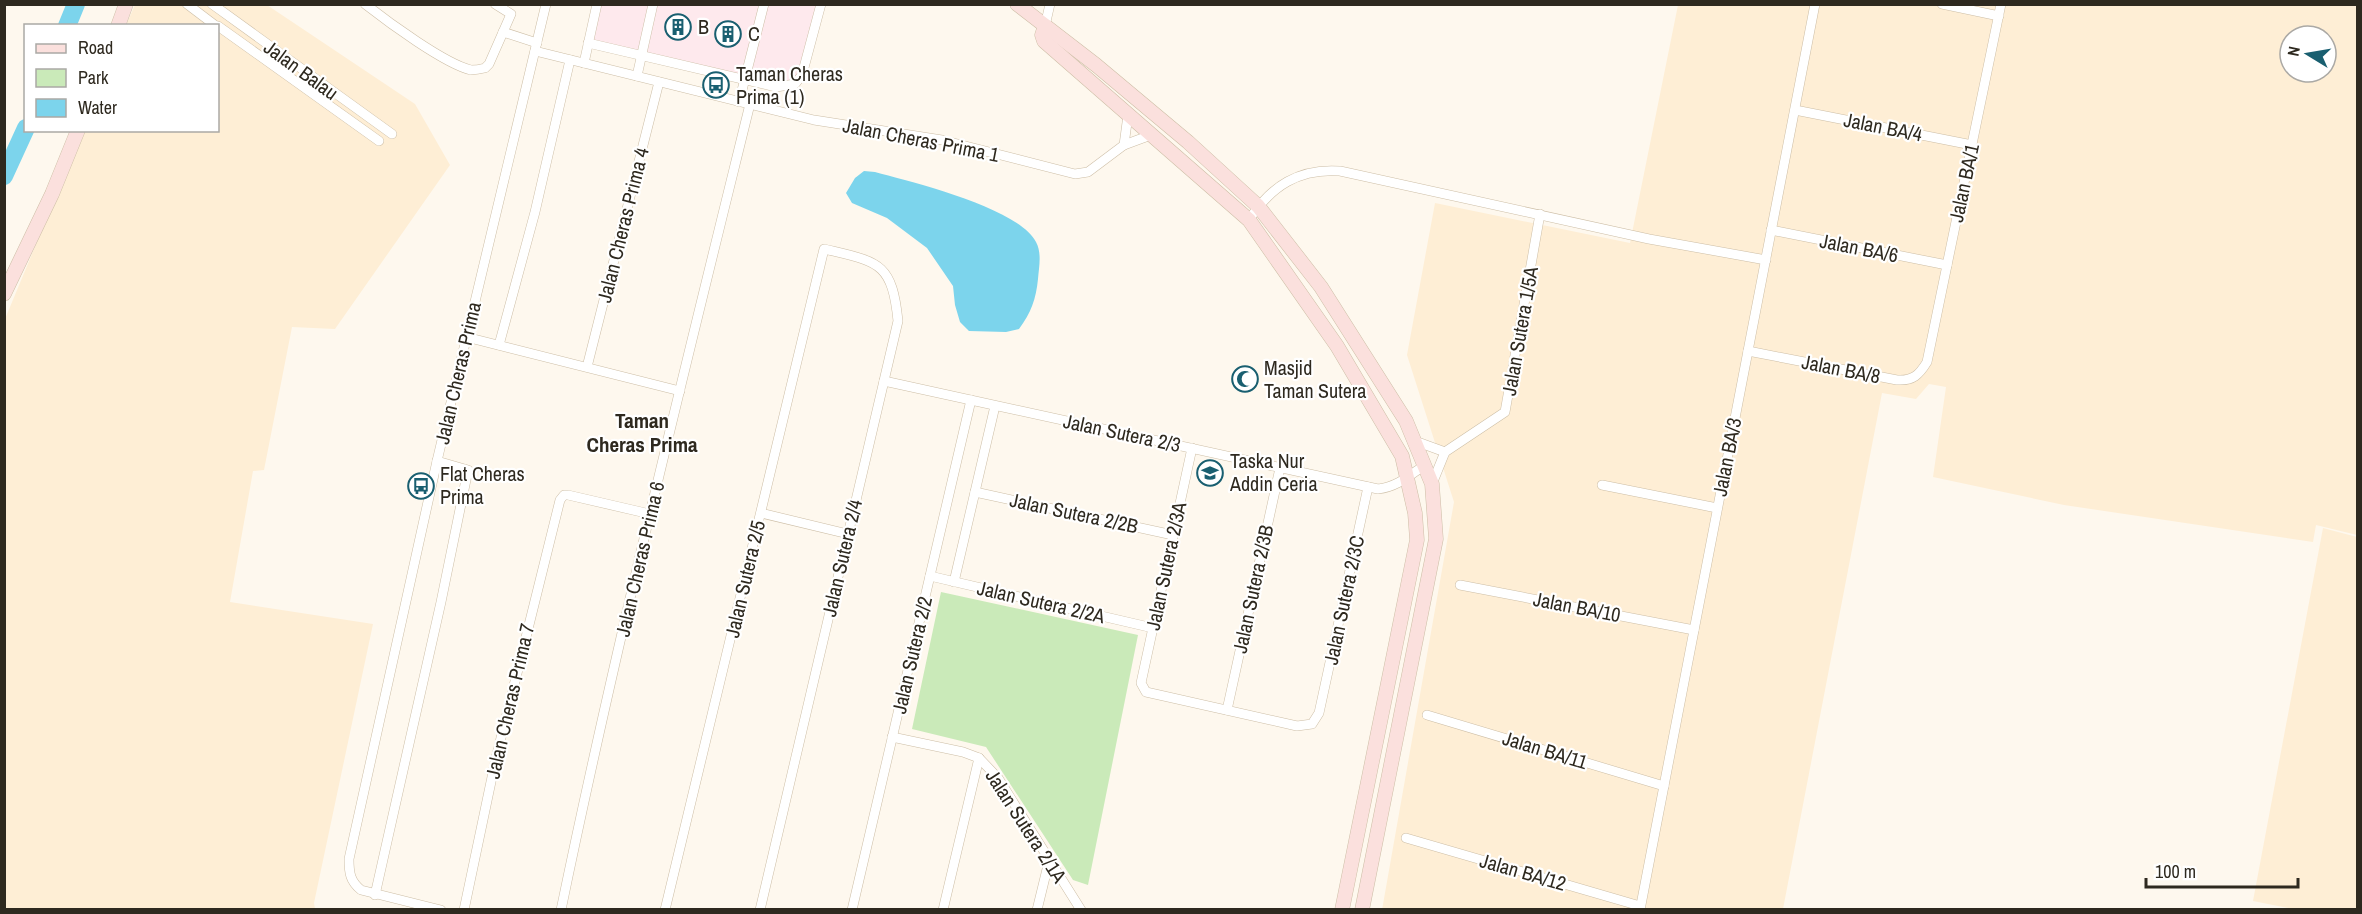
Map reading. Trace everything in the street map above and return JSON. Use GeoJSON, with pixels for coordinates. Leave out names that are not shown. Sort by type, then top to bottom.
{"type":"FeatureCollection","features":[{"type":"Feature","properties":{"kind":"street"},"geometry":{"type":"LineString","coordinates":[[119,24],[126,4]]}},
{"type":"Feature","properties":{"kind":"street"},"geometry":{"type":"LineString","coordinates":[[187,4],[214,24]]}},
{"type":"Feature","properties":{"kind":"street","name":"Jalan Balau"},"geometry":{"type":"LineString","coordinates":[[212,4],[392,134]]}},
{"type":"Feature","properties":{"kind":"street"},"geometry":{"type":"LineString","coordinates":[[365,4],[421,43],[459,65],[473,70],[485,68],[489,64],[506,33],[511,14],[495,4]]}},
{"type":"Feature","properties":{"kind":"street","name":"Jalan Cheras Prima"},"geometry":{"type":"LineString","coordinates":[[375,895],[353,884],[349,872],[350,859],[436,462],[533,45],[546,4]]}},
{"type":"Feature","properties":{"kind":"street"},"geometry":{"type":"LineString","coordinates":[[584,63],[597,4]]}},
{"type":"Feature","properties":{"kind":"street"},"geometry":{"type":"LineString","coordinates":[[637,76],[653,4]]}},
{"type":"Feature","properties":{"kind":"street"},"geometry":{"type":"LineString","coordinates":[[739,102],[764,4]]}},
{"type":"Feature","properties":{"kind":"street"},"geometry":{"type":"LineString","coordinates":[[588,43],[776,87],[795,84],[802,75],[821,4]]}},
{"type":"Feature","properties":{"kind":"street"},"geometry":{"type":"LineString","coordinates":[[1017,4],[1096,65],[1163,121],[1258,206],[1321,287],[1406,420],[1425,465],[1432,484],[1436,516],[1434,550],[1362,909]]}},
{"type":"Feature","properties":{"kind":"street"},"geometry":{"type":"LineString","coordinates":[[1050,4],[1042,35],[1044,41],[1249,220],[1358,380],[1402,456],[1415,513],[1417,540],[1342,909]]}},
{"type":"Feature","properties":{"kind":"street","name":"Jalan BA/3"},"geometry":{"type":"LineString","coordinates":[[1640,908],[1815,4]]}},
{"type":"Feature","properties":{"kind":"street"},"geometry":{"type":"LineString","coordinates":[[1942,4],[1999,16]]}},
{"type":"Feature","properties":{"kind":"street","name":"Jalan BA/1"},"geometry":{"type":"LineString","coordinates":[[1927,362],[2001,4]]}},
{"type":"Feature","properties":{"kind":"street"},"geometry":{"type":"LineString","coordinates":[[219,27],[379,141]]}},
{"type":"Feature","properties":{"kind":"street","name":"Jalan Cheras Prima 1"},"geometry":{"type":"LineString","coordinates":[[506,33],[570,60],[739,102],[814,120],[942,141],[1075,174],[1088,172],[1124,145],[1151,135]]}},
{"type":"Feature","properties":{"kind":"street"},"geometry":{"type":"LineString","coordinates":[[499,345],[535,212],[570,60]]}},
{"type":"Feature","properties":{"kind":"street","name":"Jalan Cheras Prima 4"},"geometry":{"type":"LineString","coordinates":[[587,368],[660,82]]}},
{"type":"Feature","properties":{"kind":"street","name":"Jalan Cheras Prima 6"},"geometry":{"type":"LineString","coordinates":[[561,909],[650,514],[750,104]]}},
{"type":"Feature","properties":{"kind":"street","name":"Jalan BA/4"},"geometry":{"type":"LineString","coordinates":[[1795,110],[1972,145]]}},
{"type":"Feature","properties":{"kind":"street"},"geometry":{"type":"LineString","coordinates":[[1124,145],[1128,115]]}},
{"type":"Feature","properties":{"kind":"street"},"geometry":{"type":"LineString","coordinates":[[4,294],[52,194],[77,132]]}},
{"type":"Feature","properties":{"kind":"street"},"geometry":{"type":"LineString","coordinates":[[1249,220],[1258,206],[1290,179],[1305,172],[1322,170],[1362,175],[1649,239],[1766,260]]}},
{"type":"Feature","properties":{"kind":"street","name":"Jalan Sutera 1/5A"},"geometry":{"type":"LineString","coordinates":[[1445,452],[1505,412],[1540,214]]}},
{"type":"Feature","properties":{"kind":"street","name":"Jalan BA/6"},"geometry":{"type":"LineString","coordinates":[[1771,230],[1947,265]]}},
{"type":"Feature","properties":{"kind":"street","name":"Jalan Sutera 2/4"},"geometry":{"type":"LineString","coordinates":[[760,909],[898,321],[890,278],[880,266],[824,249]]}},
{"type":"Feature","properties":{"kind":"street","name":"Jalan Sutera 2/5"},"geometry":{"type":"LineString","coordinates":[[665,909],[824,249]]}},
{"type":"Feature","properties":{"kind":"street"},"geometry":{"type":"LineString","coordinates":[[466,337],[680,392]]}},
{"type":"Feature","properties":{"kind":"street","name":"Jalan BA/8"},"geometry":{"type":"LineString","coordinates":[[1748,351],[1909,381],[1920,374],[1927,362]]}},
{"type":"Feature","properties":{"kind":"street","name":"Jalan Sutera 2/3"},"geometry":{"type":"LineString","coordinates":[[884,381],[1368,487],[1388,488],[1425,465]]}},
{"type":"Feature","properties":{"kind":"street","name":"Jalan Sutera 2/2"},"geometry":{"type":"LineString","coordinates":[[852,909],[971,400]]}},
{"type":"Feature","properties":{"kind":"street"},"geometry":{"type":"LineString","coordinates":[[954,582],[995,406]]}},
{"type":"Feature","properties":{"kind":"street"},"geometry":{"type":"LineString","coordinates":[[1415,441],[1445,452],[1432,484]]}},
{"type":"Feature","properties":{"kind":"street","name":"Jalan Sutera 2/3A"},"geometry":{"type":"LineString","coordinates":[[1192,448],[1141,683],[1146,692],[1227,710]]}},
{"type":"Feature","properties":{"kind":"street"},"geometry":{"type":"LineString","coordinates":[[436,462],[468,470],[441,602],[375,895],[441,909]]}},
{"type":"Feature","properties":{"kind":"street","name":"Jalan Sutera 2/3B"},"geometry":{"type":"LineString","coordinates":[[1227,710],[1280,468]]}},
{"type":"Feature","properties":{"kind":"street"},"geometry":{"type":"LineString","coordinates":[[1602,485],[1718,508]]}},
{"type":"Feature","properties":{"kind":"street","name":"Jalan Sutera 2/3C"},"geometry":{"type":"LineString","coordinates":[[1227,710],[1297,726],[1312,724],[1319,713],[1368,487]]}},
{"type":"Feature","properties":{"kind":"street","name":"Jalan Sutera 2/2B"},"geometry":{"type":"LineString","coordinates":[[975,492],[1173,535]]}},
{"type":"Feature","properties":{"kind":"street","name":"Jalan Cheras Prima 7"},"geometry":{"type":"LineString","coordinates":[[464,909],[496,758],[560,500],[564,495],[650,514]]}},
{"type":"Feature","properties":{"kind":"street"},"geometry":{"type":"LineString","coordinates":[[761,513],[848,534]]}},
{"type":"Feature","properties":{"kind":"street","name":"Jalan Sutera 2/2A"},"geometry":{"type":"LineString","coordinates":[[930,576],[1153,628]]}},
{"type":"Feature","properties":{"kind":"street","name":"Jalan BA/10"},"geometry":{"type":"LineString","coordinates":[[1460,585],[1694,630]]}},
{"type":"Feature","properties":{"kind":"street","name":"Jalan BA/11"},"geometry":{"type":"LineString","coordinates":[[1427,715],[1664,786]]}},
{"type":"Feature","properties":{"kind":"street","name":"Jalan Sutera 2/1A"},"geometry":{"type":"LineString","coordinates":[[892,737],[963,752],[979,758],[998,778],[1081,909]]}},
{"type":"Feature","properties":{"kind":"street"},"geometry":{"type":"LineString","coordinates":[[943,909],[979,758]]}},
{"type":"Feature","properties":{"kind":"street","name":"Jalan BA/12"},"geometry":{"type":"LineString","coordinates":[[1406,837],[1640,908]]}},
{"type":"Feature","properties":{"kind":"street"},"geometry":{"type":"LineString","coordinates":[[1037,909],[1049,861]]}},
{"type":"Feature","properties":{"kind":"shaded area"},"geometry":{"type":"Polygon","coordinates":[[[135,5],[267,5],[415,104],[450,165],[335,329],[292,327],[264,470],[253,471],[230,602],[373,624],[314,903],[315,909],[5,910],[5,319],[83,132],[219,132],[219,24],[126,24],[135,5]]]}},
{"type":"Feature","properties":{"kind":"shaded area"},"geometry":{"type":"Polygon","coordinates":[[[601,5],[818,5],[800,73],[792,82],[776,83],[593,40],[601,5]]]}},
{"type":"Feature","properties":{"kind":"shaded area"},"geometry":{"type":"Polygon","coordinates":[[[1678,5],[2357,5],[2357,535],[2316,525],[2313,542],[2064,505],[1933,477],[1946,387],[1929,384],[1916,399],[1882,393],[1783,909],[1382,910],[1454,502],[1407,355],[1435,203],[1630,243],[1678,5]]]}},
{"type":"Feature","properties":{"kind":"shaded area"},"geometry":{"type":"Polygon","coordinates":[[[2323,528],[2357,537],[2357,909],[2293,909],[2253,901],[2323,528]]]}},
{"type":"Feature","properties":{"kind":"green space"},"geometry":{"type":"Polygon","coordinates":[[[941,592],[1138,635],[1088,885],[1073,880],[986,747],[912,729],[941,592]]]}},
{"type":"Feature","properties":{"kind":"water"},"geometry":{"type":"Polygon","coordinates":[[[864,171],[892,176],[963,198],[1009,218],[1026,230],[1036,242],[1040,255],[1034,299],[1019,329],[1006,332],[969,331],[960,322],[953,286],[927,248],[887,218],[852,203],[846,193],[855,178],[864,171]]]}},
{"type":"Feature","properties":{"kind":"waterway"},"geometry":{"type":"LineString","coordinates":[[68,24],[76,4]]}},
{"type":"Feature","properties":{"kind":"waterway"},"geometry":{"type":"LineString","coordinates":[[4,176],[24,132]]}},
{"type":"Feature","properties":{"kind":"place","name":"B"},"geometry":{"type":"Point","coordinates":[678,27]}},
{"type":"Feature","properties":{"kind":"place","name":"C"},"geometry":{"type":"Point","coordinates":[728,34]}},
{"type":"Feature","properties":{"kind":"place","name":"Taman Cheras Prima (1)"},"geometry":{"type":"Point","coordinates":[716,85]}},
{"type":"Feature","properties":{"kind":"place","name":"Masjid Taman Sutera"},"geometry":{"type":"Point","coordinates":[1245,379]}},
{"type":"Feature","properties":{"kind":"place","name":"Taska Nur Addin Ceria"},"geometry":{"type":"Point","coordinates":[1210,473]}},
{"type":"Feature","properties":{"kind":"place","name":"Flat Cheras Prima"},"geometry":{"type":"Point","coordinates":[421,486]}},
{"type":"Feature","properties":{"kind":"district","name":"Taman Cheras Prima"},"geometry":{"type":"Point","coordinates":[642,433]}}]}
